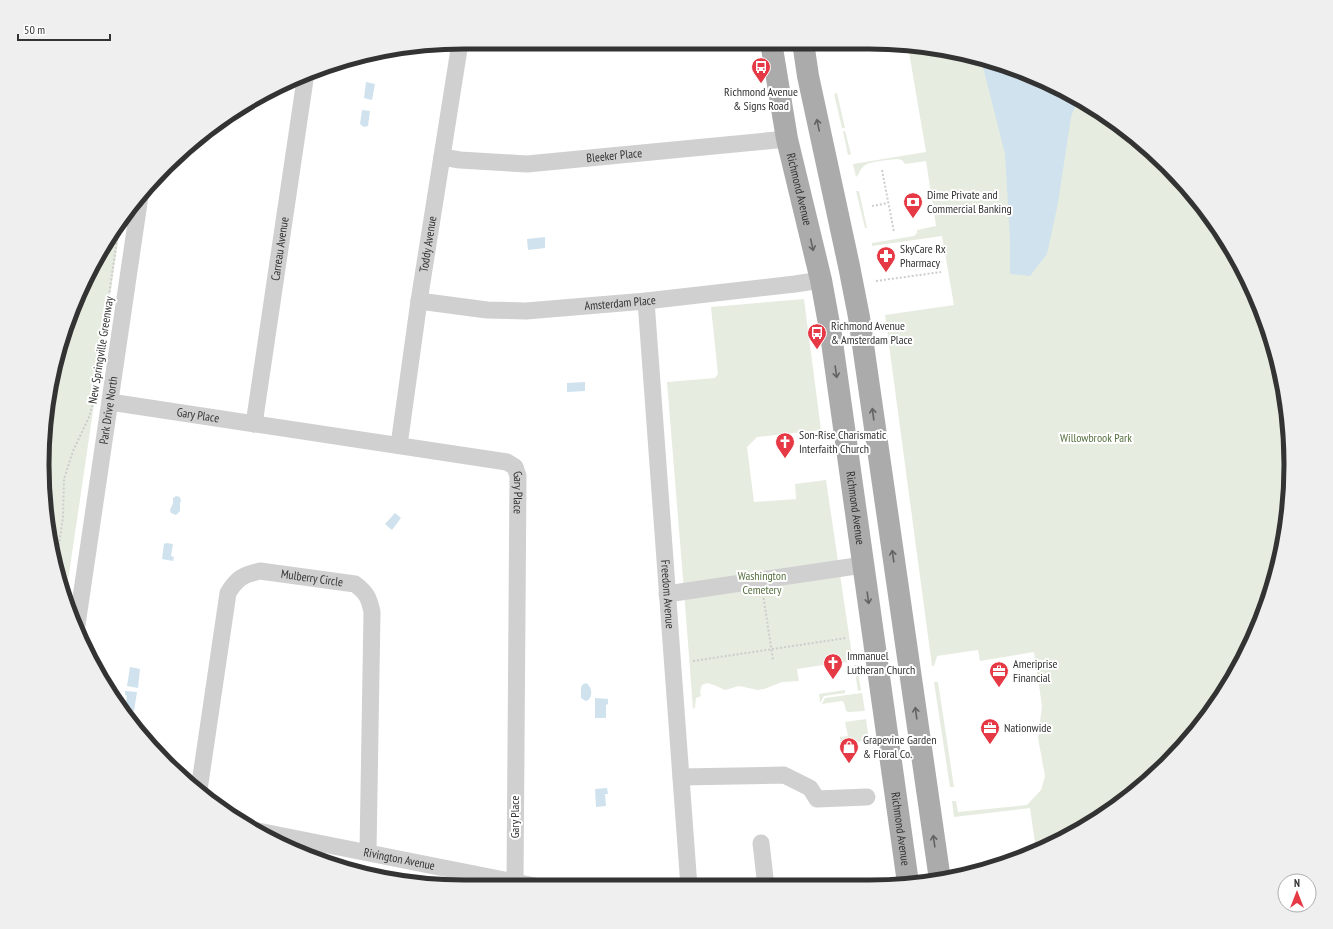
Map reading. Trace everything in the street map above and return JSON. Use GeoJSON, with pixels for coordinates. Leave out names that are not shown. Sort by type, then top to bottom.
{"type":"FeatureCollection","features":[{"type":"Feature","properties":{"kind":"main road","name":"Richmond Avenue"},"geometry":{"type":"LineString","coordinates":[[772,49],[787,139],[821,280],[830,335],[907,878]]}},
{"type":"Feature","properties":{"kind":"main road"},"geometry":{"type":"LineString","coordinates":[[804,49],[809,81],[848,259],[859,318],[939,874]]}},
{"type":"Feature","properties":{"kind":"street","name":"Toddy Avenue"},"geometry":{"type":"LineString","coordinates":[[399,445],[419,301],[459,49]]}},
{"type":"Feature","properties":{"kind":"street","name":"Carreau Avenue"},"geometry":{"type":"LineString","coordinates":[[254,424],[305,81]]}},
{"type":"Feature","properties":{"kind":"street","name":"Bleeker Place"},"geometry":{"type":"LineString","coordinates":[[442,157],[460,160],[527,164],[787,139]]}},
{"type":"Feature","properties":{"kind":"street","name":"Park Drive North"},"geometry":{"type":"LineString","coordinates":[[78,617],[138,208]]}},
{"type":"Feature","properties":{"kind":"street","name":"Amsterdam Place"},"geometry":{"type":"LineString","coordinates":[[419,301],[487,310],[526,311],[646,301],[821,280]]}},
{"type":"Feature","properties":{"kind":"street","name":"Freedom Avenue"},"geometry":{"type":"LineString","coordinates":[[646,301],[688,880]]}},
{"type":"Feature","properties":{"kind":"street","name":"Gary Place"},"geometry":{"type":"LineString","coordinates":[[110,402],[507,462],[515,466],[518,476],[515,880]]}},
{"type":"Feature","properties":{"kind":"street"},"geometry":{"type":"LineString","coordinates":[[667,594],[863,565]]}},
{"type":"Feature","properties":{"kind":"street","name":"Mulberry Circle"},"geometry":{"type":"LineString","coordinates":[[200,784],[228,593],[234,583],[246,574],[260,571],[355,584],[363,591],[369,600],[372,612],[368,852]]}},
{"type":"Feature","properties":{"kind":"street"},"geometry":{"type":"LineString","coordinates":[[681,777],[784,775],[810,788],[816,799],[867,796]]}},
{"type":"Feature","properties":{"kind":"street","name":"Rivington Avenue"},"geometry":{"type":"LineString","coordinates":[[276,835],[505,880]]}},
{"type":"Feature","properties":{"kind":"street"},"geometry":{"type":"LineString","coordinates":[[761,842],[765,880]]}},
{"type":"Feature","properties":{"kind":"path"},"geometry":{"type":"LineString","coordinates":[[882,170],[894,232]]}},
{"type":"Feature","properties":{"kind":"path"},"geometry":{"type":"LineString","coordinates":[[872,206],[888,203]]}},
{"type":"Feature","properties":{"kind":"path","name":"New Springville Greenway"},"geometry":{"type":"LineString","coordinates":[[58,551],[63,517],[64,479],[73,451],[89,417],[94,400],[117,237]]}},
{"type":"Feature","properties":{"kind":"path"},"geometry":{"type":"LineString","coordinates":[[876,281],[941,272]]}},
{"type":"Feature","properties":{"kind":"path"},"geometry":{"type":"LineString","coordinates":[[761,580],[773,660]]}},
{"type":"Feature","properties":{"kind":"path"},"geometry":{"type":"LineString","coordinates":[[693,661],[846,638]]}},
{"type":"Feature","properties":{"kind":"green space","name":"Willowbrook Park"},"geometry":{"type":"Polygon","coordinates":[[[909,52],[950,57],[976,63],[1028,81],[1052,92],[1099,119],[1142,152],[1181,191],[1214,234],[1228,257],[1241,281],[1262,331],[1276,383],[1283,437],[1284,464],[1280,519],[1270,572],[1262,598],[1241,648],[1214,695],[1181,738],[1162,758],[1142,777],[1099,810],[1076,824],[1035,845],[1030,808],[954,817],[952,801],[956,801],[958,812],[1027,805],[1041,790],[1045,776],[1038,738],[1042,706],[1034,652],[980,661],[978,650],[937,656],[934,666],[932,666],[885,315],[954,305],[942,236],[872,246],[872,243],[914,236],[917,233],[917,230],[936,226],[926,161],[905,164],[902,160],[897,159],[869,163],[861,169],[856,177],[853,164],[926,152],[909,52]]]}},
{"type":"Feature","properties":{"kind":"green space"},"geometry":{"type":"Polygon","coordinates":[[[837,93],[845,128],[842,128],[834,94],[837,93]]]}},
{"type":"Feature","properties":{"kind":"green space"},"geometry":{"type":"Polygon","coordinates":[[[843,131],[845,131],[851,154],[848,155],[843,131]]]}},
{"type":"Feature","properties":{"kind":"green space"},"geometry":{"type":"Polygon","coordinates":[[[856,191],[859,191],[867,228],[865,228],[856,191]]]}},
{"type":"Feature","properties":{"kind":"green space"},"geometry":{"type":"Polygon","coordinates":[[[119,234],[67,586],[57,546],[50,492],[49,464],[53,410],[57,383],[71,331],[92,281],[119,234]]]}},
{"type":"Feature","properties":{"kind":"green space","name":"Washington Cemetery"},"geometry":{"type":"Polygon","coordinates":[[[804,299],[821,430],[757,437],[747,447],[754,502],[796,499],[795,484],[826,480],[853,662],[823,663],[823,665],[797,669],[799,681],[782,682],[758,690],[739,686],[725,690],[707,683],[702,685],[700,692],[701,696],[696,698],[695,707],[693,709],[667,382],[715,378],[718,374],[711,307],[804,299]]]}},
{"type":"Feature","properties":{"kind":"green space"},"geometry":{"type":"Polygon","coordinates":[[[854,665],[857,665],[861,690],[858,691],[854,665]]]}},
{"type":"Feature","properties":{"kind":"green space"},"geometry":{"type":"Polygon","coordinates":[[[934,682],[938,682],[954,787],[950,787],[934,682]]]}},
{"type":"Feature","properties":{"kind":"green space"},"geometry":{"type":"Polygon","coordinates":[[[845,690],[845,693],[824,696],[820,703],[819,694],[845,690]]]}},
{"type":"Feature","properties":{"kind":"green space"},"geometry":{"type":"Polygon","coordinates":[[[862,693],[865,711],[846,711],[842,701],[822,704],[825,698],[862,693]]]}},
{"type":"Feature","properties":{"kind":"green space"},"geometry":{"type":"Polygon","coordinates":[[[866,719],[869,740],[841,745],[840,737],[848,736],[845,722],[866,719]]]}},
{"type":"Feature","properties":{"kind":"water"},"geometry":{"type":"Polygon","coordinates":[[[983,65],[1002,71],[1028,81],[1076,105],[1071,117],[1058,203],[1047,254],[1030,276],[1010,274],[1010,239],[1005,154],[983,65]]]}},
{"type":"Feature","properties":{"kind":"water"},"geometry":{"type":"Polygon","coordinates":[[[366,82],[375,84],[372,100],[364,98],[366,82]]]}},
{"type":"Feature","properties":{"kind":"water"},"geometry":{"type":"Polygon","coordinates":[[[362,110],[370,111],[368,126],[364,127],[360,124],[362,110]]]}},
{"type":"Feature","properties":{"kind":"water"},"geometry":{"type":"Polygon","coordinates":[[[545,237],[545,248],[528,250],[527,239],[545,237]]]}},
{"type":"Feature","properties":{"kind":"water"},"geometry":{"type":"Polygon","coordinates":[[[585,382],[585,391],[567,392],[567,383],[585,382]]]}},
{"type":"Feature","properties":{"kind":"water"},"geometry":{"type":"Polygon","coordinates":[[[176,496],[180,497],[181,501],[180,511],[176,515],[171,513],[170,510],[173,503],[173,498],[176,496]]]}},
{"type":"Feature","properties":{"kind":"water"},"geometry":{"type":"Polygon","coordinates":[[[395,513],[401,518],[392,530],[385,524],[395,513]]]}},
{"type":"Feature","properties":{"kind":"water"},"geometry":{"type":"Polygon","coordinates":[[[164,544],[173,544],[171,556],[174,557],[173,561],[162,559],[164,544]]]}},
{"type":"Feature","properties":{"kind":"water"},"geometry":{"type":"Polygon","coordinates":[[[130,667],[140,669],[138,688],[127,686],[130,667]]]}},
{"type":"Feature","properties":{"kind":"water"},"geometry":{"type":"Polygon","coordinates":[[[586,683],[590,687],[591,695],[586,701],[581,698],[581,688],[582,685],[586,683]]]}},
{"type":"Feature","properties":{"kind":"water"},"geometry":{"type":"Polygon","coordinates":[[[125,691],[137,692],[134,711],[130,710],[126,704],[127,696],[125,695],[125,691]]]}},
{"type":"Feature","properties":{"kind":"water"},"geometry":{"type":"Polygon","coordinates":[[[595,698],[608,699],[608,704],[606,705],[606,718],[595,718],[595,698]]]}},
{"type":"Feature","properties":{"kind":"water"},"geometry":{"type":"Polygon","coordinates":[[[607,788],[608,794],[605,794],[606,806],[596,807],[595,789],[607,788]]]}},
{"type":"Feature","properties":{"kind":"place","name":"Richmond Avenue & Signs Road"},"geometry":{"type":"Point","coordinates":[761,84]}},
{"type":"Feature","properties":{"kind":"place","name":"Dime Private and Commercial Banking"},"geometry":{"type":"Point","coordinates":[913,219]}},
{"type":"Feature","properties":{"kind":"place","name":"SkyCare Rx Pharmacy"},"geometry":{"type":"Point","coordinates":[886,273]}},
{"type":"Feature","properties":{"kind":"place","name":"Richmond Avenue & Amsterdam Place"},"geometry":{"type":"Point","coordinates":[817,350]}},
{"type":"Feature","properties":{"kind":"place","name":"Son-Rise Charismatic Interfaith Church"},"geometry":{"type":"Point","coordinates":[785,459]}},
{"type":"Feature","properties":{"kind":"place","name":"Immanuel Lutheran Church"},"geometry":{"type":"Point","coordinates":[833,680]}},
{"type":"Feature","properties":{"kind":"place","name":"Ameriprise Financial"},"geometry":{"type":"Point","coordinates":[999,688]}},
{"type":"Feature","properties":{"kind":"place","name":"Nationwide"},"geometry":{"type":"Point","coordinates":[990,745]}},
{"type":"Feature","properties":{"kind":"place","name":"Grapevine Garden & Floral Co."},"geometry":{"type":"Point","coordinates":[849,764]}}]}
